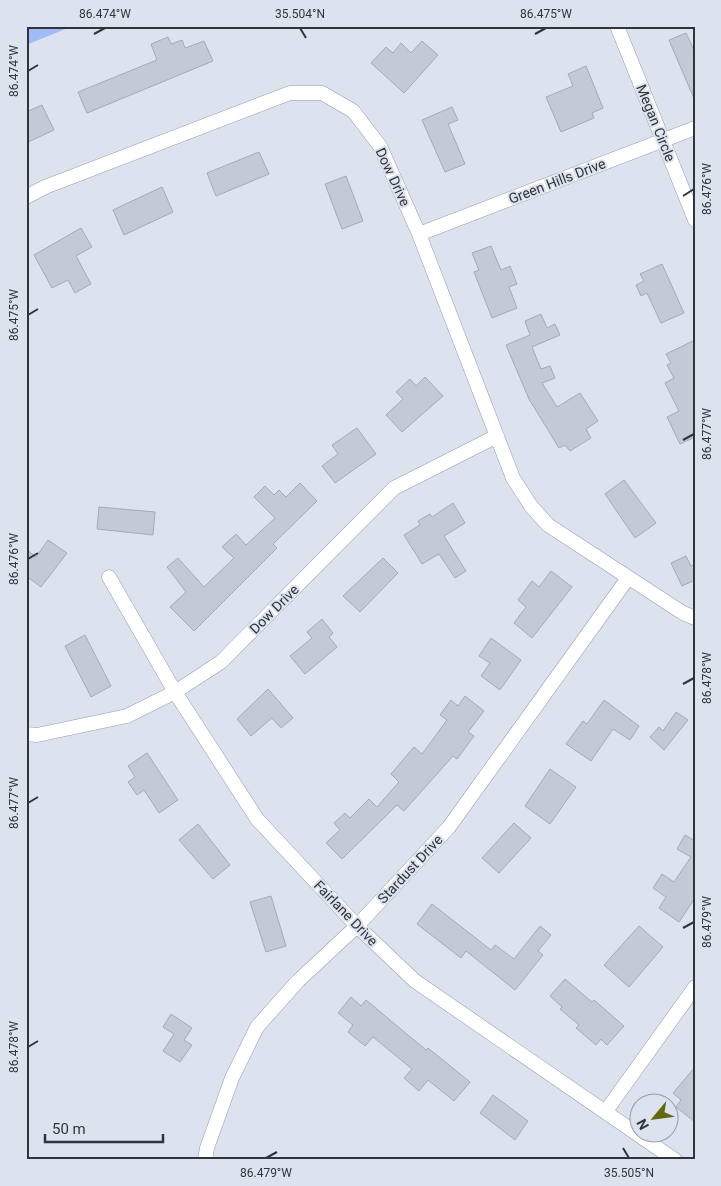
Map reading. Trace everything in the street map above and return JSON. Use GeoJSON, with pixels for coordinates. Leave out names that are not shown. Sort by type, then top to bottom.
{"type":"FeatureCollection","features":[{"type":"Feature","properties":{"kind":"street","name":"Megan Circle"},"geometry":{"type":"LineString","coordinates":[[618,26],[695,220]]}},
{"type":"Feature","properties":{"kind":"street","name":"Dow Drive"},"geometry":{"type":"LineString","coordinates":[[26,197],[45,187],[257,104],[290,93],[322,93],[353,110],[380,146],[419,234],[513,478],[531,506],[548,525],[683,614],[695,618]]}},
{"type":"Feature","properties":{"kind":"street","name":"Green Hills Drive"},"geometry":{"type":"LineString","coordinates":[[419,234],[695,128]]}},
{"type":"Feature","properties":{"kind":"street","name":"Dow Drive"},"geometry":{"type":"LineString","coordinates":[[26,734],[37,735],[127,716],[175,692],[220,662],[394,488],[497,436]]}},
{"type":"Feature","properties":{"kind":"street","name":"Fairlane Drive"},"geometry":{"type":"LineString","coordinates":[[109,577],[175,692],[257,819],[357,926],[415,981],[675,1160]]}},
{"type":"Feature","properties":{"kind":"street","name":"Stardust Drive"},"geometry":{"type":"LineString","coordinates":[[206,1160],[207,1148],[232,1078],[257,1027],[298,981],[357,926],[449,827],[628,578]]}},
{"type":"Feature","properties":{"kind":"street"},"geometry":{"type":"LineString","coordinates":[[606,1111],[695,987]]}},
{"type":"Feature","properties":{"kind":"shaded area"},"geometry":{"type":"Polygon","coordinates":[[[26,26],[73,26],[26,45],[26,26]]]}},
{"type":"Feature","properties":{"kind":"building"},"geometry":{"type":"Polygon","coordinates":[[[686,33],[695,52],[695,101],[669,40],[686,33]]]}},
{"type":"Feature","properties":{"kind":"building"},"geometry":{"type":"Polygon","coordinates":[[[168,37],[171,44],[182,40],[185,48],[204,41],[213,61],[87,113],[78,92],[157,60],[151,44],[168,37]]]}},
{"type":"Feature","properties":{"kind":"building"},"geometry":{"type":"Polygon","coordinates":[[[422,41],[438,55],[404,93],[371,63],[386,47],[393,53],[401,43],[411,53],[422,41]]]}},
{"type":"Feature","properties":{"kind":"building"},"geometry":{"type":"Polygon","coordinates":[[[586,66],[603,108],[592,113],[594,118],[561,132],[546,97],[573,86],[568,74],[586,66]]]}},
{"type":"Feature","properties":{"kind":"building"},"geometry":{"type":"Polygon","coordinates":[[[42,105],[54,130],[26,143],[26,112],[42,105]]]}},
{"type":"Feature","properties":{"kind":"building"},"geometry":{"type":"Polygon","coordinates":[[[452,107],[458,120],[448,124],[465,164],[445,172],[422,120],[452,107]]]}},
{"type":"Feature","properties":{"kind":"building"},"geometry":{"type":"Polygon","coordinates":[[[259,152],[269,174],[216,196],[207,173],[259,152]]]}},
{"type":"Feature","properties":{"kind":"building"},"geometry":{"type":"Polygon","coordinates":[[[346,176],[363,221],[342,229],[325,184],[346,176]]]}},
{"type":"Feature","properties":{"kind":"building"},"geometry":{"type":"Polygon","coordinates":[[[162,187],[173,212],[124,235],[113,210],[162,187]]]}},
{"type":"Feature","properties":{"kind":"building"},"geometry":{"type":"Polygon","coordinates":[[[81,228],[92,247],[76,256],[91,284],[75,293],[68,280],[52,288],[34,255],[81,228]]]}},
{"type":"Feature","properties":{"kind":"building"},"geometry":{"type":"Polygon","coordinates":[[[491,246],[501,270],[510,266],[517,284],[509,287],[517,308],[492,318],[474,272],[479,270],[472,253],[491,246]]]}},
{"type":"Feature","properties":{"kind":"building"},"geometry":{"type":"Polygon","coordinates":[[[662,264],[684,313],[661,323],[647,293],[641,296],[636,285],[644,281],[640,274],[662,264]]]}},
{"type":"Feature","properties":{"kind":"building"},"geometry":{"type":"Polygon","coordinates":[[[541,314],[547,328],[555,324],[560,335],[532,347],[541,369],[550,366],[555,378],[542,383],[557,407],[580,393],[598,421],[586,429],[591,438],[570,451],[565,445],[559,448],[529,399],[506,345],[530,335],[525,321],[541,314]]]}},
{"type":"Feature","properties":{"kind":"building"},"geometry":{"type":"Polygon","coordinates":[[[695,340],[695,437],[680,444],[667,417],[679,411],[665,383],[674,378],[667,365],[671,363],[666,354],[695,340]]]}},
{"type":"Feature","properties":{"kind":"building"},"geometry":{"type":"Polygon","coordinates":[[[425,377],[443,396],[402,432],[386,415],[403,399],[396,392],[410,379],[416,386],[425,377]]]}},
{"type":"Feature","properties":{"kind":"building"},"geometry":{"type":"Polygon","coordinates":[[[357,428],[376,454],[335,483],[322,466],[338,454],[332,445],[357,428]]]}},
{"type":"Feature","properties":{"kind":"building"},"geometry":{"type":"Polygon","coordinates":[[[624,480],[656,523],[635,538],[605,494],[624,480]]]}},
{"type":"Feature","properties":{"kind":"building"},"geometry":{"type":"Polygon","coordinates":[[[300,483],[317,501],[273,544],[277,548],[194,631],[170,607],[186,592],[167,567],[178,558],[204,587],[234,558],[222,547],[236,534],[246,545],[275,518],[254,497],[265,486],[274,495],[279,490],[286,497],[300,483]]]}},
{"type":"Feature","properties":{"kind":"building"},"geometry":{"type":"Polygon","coordinates":[[[453,503],[465,523],[444,536],[466,571],[455,578],[439,554],[422,564],[404,535],[420,525],[418,521],[430,514],[432,517],[453,503]]]}},
{"type":"Feature","properties":{"kind":"building"},"geometry":{"type":"Polygon","coordinates":[[[99,507],[155,512],[153,535],[97,529],[99,507]]]}},
{"type":"Feature","properties":{"kind":"building"},"geometry":{"type":"Polygon","coordinates":[[[48,540],[67,553],[41,587],[26,576],[26,549],[36,557],[48,540]]]}},
{"type":"Feature","properties":{"kind":"building"},"geometry":{"type":"Polygon","coordinates":[[[686,556],[691,566],[695,564],[695,580],[682,586],[671,563],[686,556]]]}},
{"type":"Feature","properties":{"kind":"building"},"geometry":{"type":"Polygon","coordinates":[[[383,558],[398,573],[360,612],[343,596],[383,558]]]}},
{"type":"Feature","properties":{"kind":"building"},"geometry":{"type":"Polygon","coordinates":[[[551,571],[572,587],[532,638],[514,623],[526,607],[518,600],[532,581],[539,587],[551,571]]]}},
{"type":"Feature","properties":{"kind":"building"},"geometry":{"type":"Polygon","coordinates":[[[322,619],[333,633],[329,637],[337,647],[305,674],[290,656],[312,638],[307,632],[322,619]]]}},
{"type":"Feature","properties":{"kind":"building"},"geometry":{"type":"Polygon","coordinates":[[[85,635],[111,686],[91,697],[65,646],[85,635]]]}},
{"type":"Feature","properties":{"kind":"building"},"geometry":{"type":"Polygon","coordinates":[[[491,638],[521,660],[500,690],[481,676],[490,663],[479,656],[491,638]]]}},
{"type":"Feature","properties":{"kind":"building"},"geometry":{"type":"Polygon","coordinates":[[[268,689],[293,718],[281,728],[272,718],[251,736],[237,719],[268,689]]]}},
{"type":"Feature","properties":{"kind":"building"},"geometry":{"type":"Polygon","coordinates":[[[465,696],[484,711],[468,732],[474,736],[457,759],[453,756],[404,811],[397,805],[342,859],[326,843],[340,830],[334,823],[345,813],[350,818],[369,799],[377,807],[399,782],[391,774],[414,747],[422,754],[447,720],[440,715],[451,700],[458,706],[465,696]]]}},
{"type":"Feature","properties":{"kind":"building"},"geometry":{"type":"Polygon","coordinates":[[[604,700],[639,726],[630,740],[613,729],[591,761],[566,744],[583,721],[587,724],[604,700]]]}},
{"type":"Feature","properties":{"kind":"building"},"geometry":{"type":"Polygon","coordinates":[[[676,712],[688,720],[664,750],[650,737],[659,727],[663,731],[676,712]]]}},
{"type":"Feature","properties":{"kind":"building"},"geometry":{"type":"Polygon","coordinates":[[[147,753],[178,800],[159,813],[144,790],[137,795],[128,782],[135,777],[128,766],[147,753]]]}},
{"type":"Feature","properties":{"kind":"building"},"geometry":{"type":"Polygon","coordinates":[[[550,769],[576,787],[550,824],[525,806],[550,769]]]}},
{"type":"Feature","properties":{"kind":"building"},"geometry":{"type":"Polygon","coordinates":[[[514,823],[531,838],[499,873],[482,858],[514,823]]]}},
{"type":"Feature","properties":{"kind":"building"},"geometry":{"type":"Polygon","coordinates":[[[198,824],[230,865],[213,879],[179,840],[198,824]]]}},
{"type":"Feature","properties":{"kind":"building"},"geometry":{"type":"Polygon","coordinates":[[[685,835],[695,841],[695,898],[679,922],[659,908],[666,897],[653,888],[662,874],[674,882],[691,857],[677,849],[685,835]]]}},
{"type":"Feature","properties":{"kind":"building"},"geometry":{"type":"Polygon","coordinates":[[[271,896],[286,946],[266,952],[250,902],[271,896]]]}},
{"type":"Feature","properties":{"kind":"building"},"geometry":{"type":"Polygon","coordinates":[[[432,904],[491,950],[495,945],[514,959],[540,926],[551,935],[538,951],[543,955],[515,990],[466,951],[461,958],[417,924],[432,904]]]}},
{"type":"Feature","properties":{"kind":"building"},"geometry":{"type":"Polygon","coordinates":[[[639,926],[663,947],[629,987],[604,965],[639,926]]]}},
{"type":"Feature","properties":{"kind":"building"},"geometry":{"type":"Polygon","coordinates":[[[565,979],[592,1002],[594,1000],[624,1026],[607,1045],[601,1039],[596,1045],[576,1028],[579,1025],[560,1009],[562,1007],[550,996],[565,979]]]}},
{"type":"Feature","properties":{"kind":"building"},"geometry":{"type":"Polygon","coordinates":[[[351,997],[361,1006],[366,1000],[426,1050],[428,1048],[470,1082],[454,1101],[428,1080],[419,1091],[404,1078],[412,1069],[373,1037],[365,1046],[348,1032],[353,1025],[338,1013],[351,997]]]}},
{"type":"Feature","properties":{"kind":"building"},"geometry":{"type":"Polygon","coordinates":[[[171,1014],[192,1028],[184,1040],[192,1045],[180,1062],[163,1051],[174,1034],[163,1027],[171,1014]]]}},
{"type":"Feature","properties":{"kind":"building"},"geometry":{"type":"Polygon","coordinates":[[[695,1067],[695,1122],[678,1109],[681,1100],[678,1097],[678,1094],[673,1093],[695,1067]]]}},
{"type":"Feature","properties":{"kind":"building"},"geometry":{"type":"Polygon","coordinates":[[[493,1095],[528,1121],[515,1140],[480,1113],[493,1095]]]}}]}
